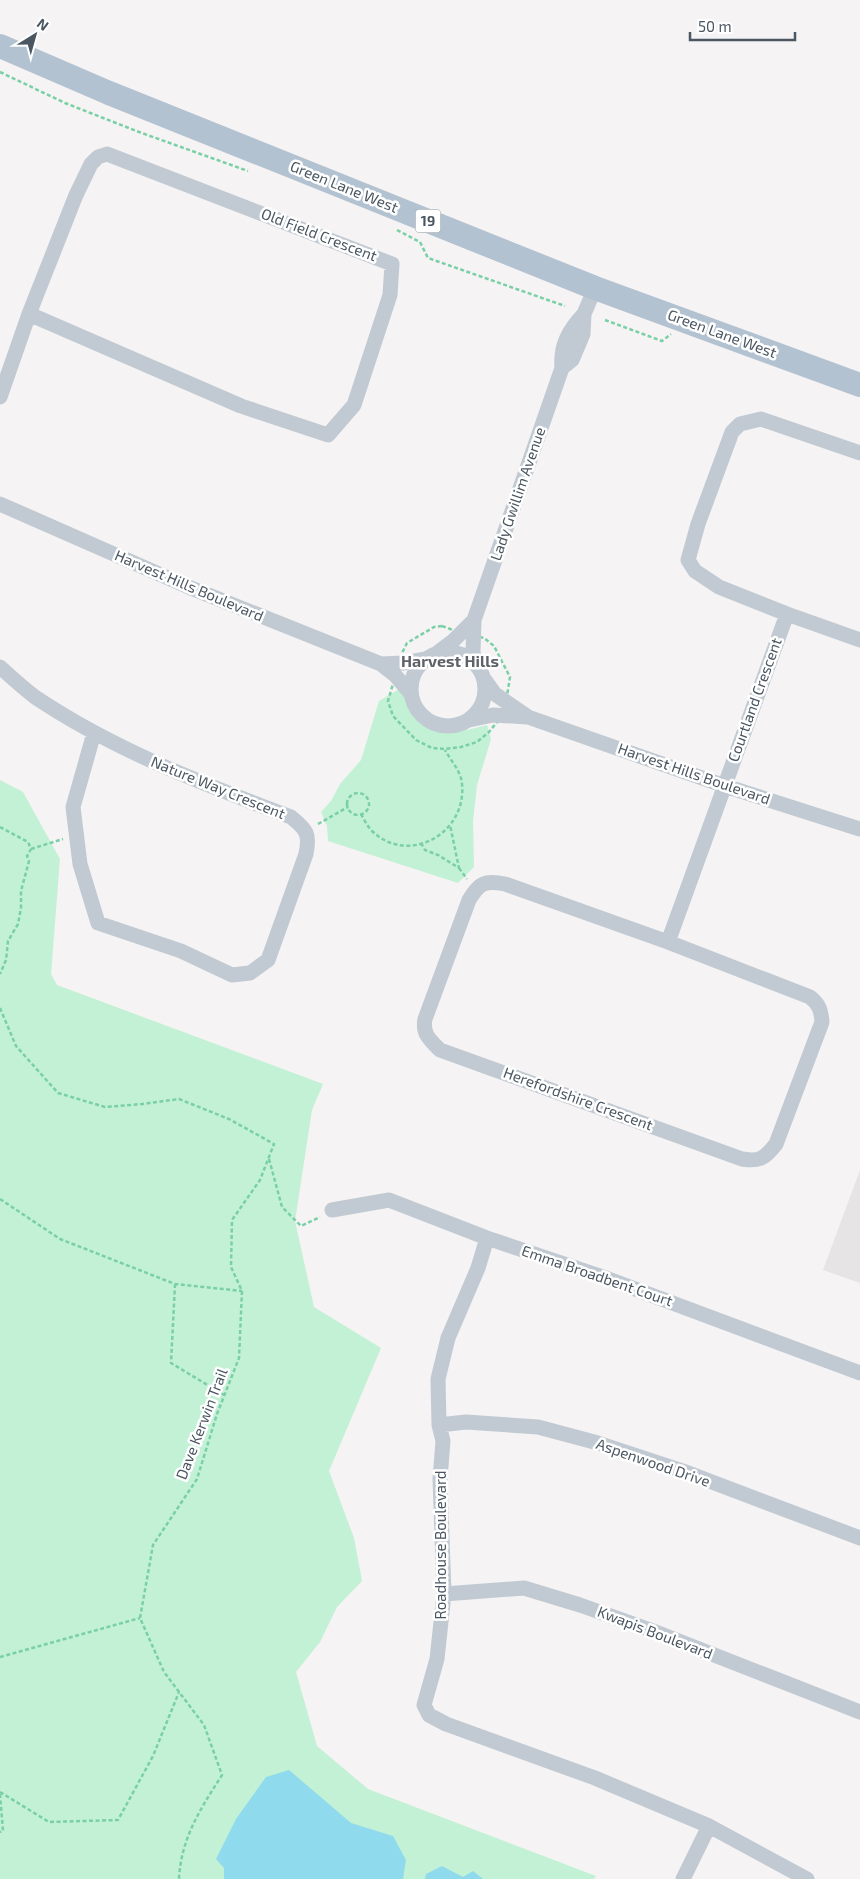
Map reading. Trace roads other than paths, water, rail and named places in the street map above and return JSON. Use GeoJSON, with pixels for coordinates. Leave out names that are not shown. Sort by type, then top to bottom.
{"type":"FeatureCollection","features":[{"type":"Feature","properties":{"kind":"main road","name":"Green Lane West"},"geometry":{"type":"LineString","coordinates":[[0,46],[109,93],[594,288],[860,385]]}},
{"type":"Feature","properties":{"kind":"street","name":"Old Field Crescent"},"geometry":{"type":"LineString","coordinates":[[0,397],[29,314],[80,187],[91,164],[98,157],[107,154],[392,264],[390,295],[354,405],[328,435],[241,406],[29,314]]}},
{"type":"Feature","properties":{"kind":"street","name":"Lady Gwillim Avenue"},"geometry":{"type":"LineString","coordinates":[[431,656],[467,634],[474,620],[562,368],[572,360],[583,334],[584,314],[594,288]]}},
{"type":"Feature","properties":{"kind":"street"},"geometry":{"type":"LineString","coordinates":[[860,454],[761,419],[740,424],[732,432],[698,524],[688,560],[695,571],[719,587],[860,640]]}},
{"type":"Feature","properties":{"kind":"street","name":"Harvest Hills Boulevard"},"geometry":{"type":"LineString","coordinates":[[0,504],[191,588],[381,664],[398,669],[411,694]]}},
{"type":"Feature","properties":{"kind":"street","name":"Courtland Crescent"},"geometry":{"type":"LineString","coordinates":[[725,786],[787,614]]}},
{"type":"Feature","properties":{"kind":"street"},"geometry":{"type":"LineString","coordinates":[[467,634],[482,674],[486,693],[482,706],[469,720]]}},
{"type":"Feature","properties":{"kind":"street"},"geometry":{"type":"LineString","coordinates":[[398,669],[446,652],[459,653],[470,659],[482,674]]}},
{"type":"Feature","properties":{"kind":"street"},"geometry":{"type":"LineString","coordinates":[[431,656],[417,669],[412,681],[411,694],[415,706],[431,722],[444,726],[457,726],[469,720],[504,709]]}},
{"type":"Feature","properties":{"kind":"street","name":"Nature Way Crescent"},"geometry":{"type":"LineString","coordinates":[[0,667],[34,696],[94,733],[135,754],[291,817],[305,830],[309,840],[306,854],[268,960],[250,973],[232,975],[181,951],[98,923],[80,864],[72,807],[94,733]]}},
{"type":"Feature","properties":{"kind":"street","name":"Harvest Hills Boulevard"},"geometry":{"type":"LineString","coordinates":[[482,674],[504,709],[725,786],[860,829]]}},
{"type":"Feature","properties":{"kind":"street"},"geometry":{"type":"LineString","coordinates":[[668,942],[725,786]]}},
{"type":"Feature","properties":{"kind":"street","name":"Herefordshire Crescent"},"geometry":{"type":"LineString","coordinates":[[492,881],[505,884],[668,942],[810,997],[817,1003],[821,1011],[822,1022],[776,1144],[766,1157],[753,1161],[742,1159],[440,1050],[426,1035],[425,1019],[469,900],[475,890],[484,883],[492,881]]}},
{"type":"Feature","properties":{"kind":"street","name":"Emma Broadbent Court"},"geometry":{"type":"LineString","coordinates":[[332,1210],[389,1200],[487,1238],[604,1277],[860,1373]]}},
{"type":"Feature","properties":{"kind":"street","name":"Roadhouse Boulevard"},"geometry":{"type":"LineString","coordinates":[[487,1238],[478,1268],[448,1338],[438,1378],[439,1425],[443,1441],[440,1479],[444,1594],[437,1659],[424,1705],[429,1715],[446,1724],[595,1778],[709,1826],[807,1879]]}},
{"type":"Feature","properties":{"kind":"street","name":"Aspenwood Drive"},"geometry":{"type":"LineString","coordinates":[[439,1425],[466,1422],[538,1427],[598,1443],[860,1538]]}},
{"type":"Feature","properties":{"kind":"street","name":"Kwapis Boulevard"},"geometry":{"type":"LineString","coordinates":[[444,1594],[524,1588],[580,1605],[644,1628],[860,1712]]}},
{"type":"Feature","properties":{"kind":"street"},"geometry":{"type":"LineString","coordinates":[[683,1879],[709,1826]]}},
{"type":"Feature","properties":{"kind":"water"},"geometry":{"type":"Polygon","coordinates":[[[289,1770],[351,1823],[393,1836],[406,1860],[403,1879],[224,1879],[224,1868],[216,1859],[236,1819],[266,1777],[289,1770]]]}},
{"type":"Feature","properties":{"kind":"water"},"geometry":{"type":"Polygon","coordinates":[[[442,1866],[463,1877],[473,1871],[483,1879],[425,1879],[426,1874],[442,1866]]]}},
{"type":"Feature","properties":{"kind":"district","name":"Harvest Hills"},"geometry":{"type":"Point","coordinates":[450,661]}}]}
